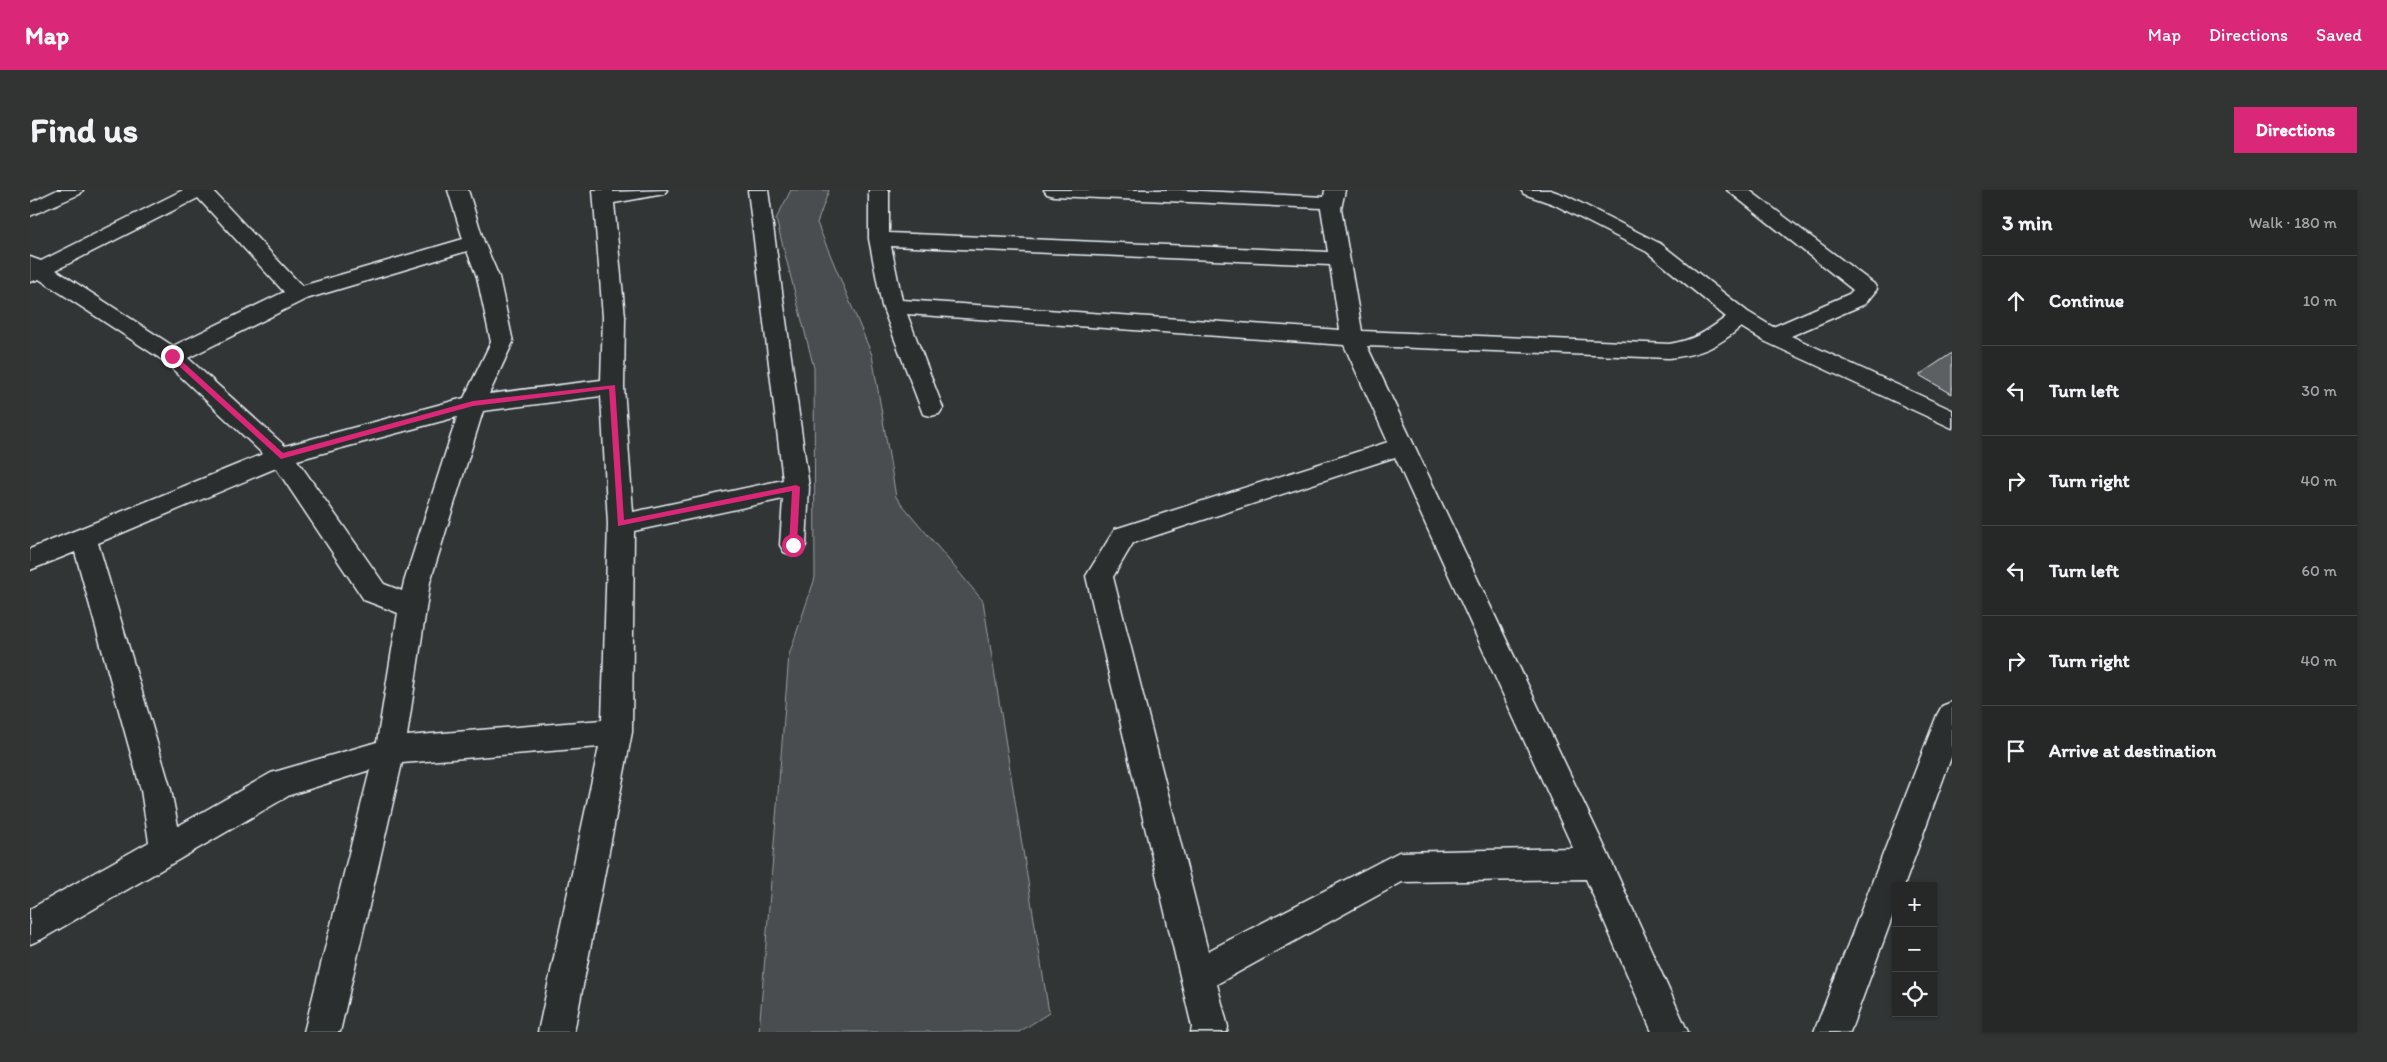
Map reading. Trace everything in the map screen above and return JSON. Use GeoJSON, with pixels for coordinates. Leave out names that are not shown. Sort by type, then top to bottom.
{"type":"FeatureCollection","features":[{"type":"Feature","properties":{"kind":"street"},"geometry":{"type":"LineString","coordinates":[[30,210],[74,190]]}},
{"type":"Feature","properties":{"kind":"street"},"geometry":{"type":"LineString","coordinates":[[33,269],[200,190],[298,294]]}},
{"type":"Feature","properties":{"kind":"street"},"geometry":{"type":"LineString","coordinates":[[322,1032],[390,751],[417,582],[473,404],[502,342],[488,277],[474,242],[458,190]]}},
{"type":"Feature","properties":{"kind":"street"},"geometry":{"type":"LineString","coordinates":[[556,1032],[617,732],[621,524],[612,387],[614,317],[604,195],[657,190]]}},
{"type":"Feature","properties":{"kind":"street"},"geometry":{"type":"LineString","coordinates":[[758,190],[796,487],[793,545]]}},
{"type":"Feature","properties":{"kind":"street"},"geometry":{"type":"LineString","coordinates":[[879,190],[879,239],[894,306],[931,408]]}},
{"type":"Feature","properties":{"kind":"street"},"geometry":{"type":"LineString","coordinates":[[1054,190],[1334,196],[1331,209],[1352,338],[1596,863],[1670,1032]]}},
{"type":"Feature","properties":{"kind":"street"},"geometry":{"type":"LineString","coordinates":[[1531,190],[1560,200],[1654,248],[1740,317],[1772,336],[1952,420]]}},
{"type":"Feature","properties":{"kind":"street"},"geometry":{"type":"LineString","coordinates":[[1737,190],[1866,289],[1857,299],[1772,336]]}},
{"type":"Feature","properties":{"kind":"street"},"geometry":{"type":"LineString","coordinates":[[879,239],[1339,259]]}},
{"type":"Feature","properties":{"kind":"street"},"geometry":{"type":"LineString","coordinates":[[172,356],[298,294],[474,242]]}},
{"type":"Feature","properties":{"kind":"street"},"geometry":{"type":"LineString","coordinates":[[33,269],[172,356],[281,456],[374,592],[413,607]]}},
{"type":"Feature","properties":{"kind":"street"},"geometry":{"type":"LineString","coordinates":[[894,306],[1352,338],[1669,351],[1693,348],[1715,336],[1740,317]]}},
{"type":"Feature","properties":{"kind":"street"},"geometry":{"type":"LineString","coordinates":[[30,560],[281,456],[473,404],[612,387]]}},
{"type":"Feature","properties":{"kind":"street"},"geometry":{"type":"LineString","coordinates":[[1209,1032],[1210,1027],[1098,576],[1124,536],[1402,446]]}},
{"type":"Feature","properties":{"kind":"street"},"geometry":{"type":"LineString","coordinates":[[621,524],[796,487]]}},
{"type":"Feature","properties":{"kind":"street"},"geometry":{"type":"LineString","coordinates":[[84,538],[156,790],[166,849]]}},
{"type":"Feature","properties":{"kind":"street"},"geometry":{"type":"LineString","coordinates":[[1832,1032],[1952,715]]}},
{"type":"Feature","properties":{"kind":"street"},"geometry":{"type":"LineString","coordinates":[[30,927],[282,783],[390,751],[617,732]]}},
{"type":"Feature","properties":{"kind":"street"},"geometry":{"type":"LineString","coordinates":[[1197,976],[1399,866],[1596,863]]}},
{"type":"Feature","properties":{"kind":"shaded area"},"geometry":{"type":"Polygon","coordinates":[[[791,190],[829,190],[817,223],[872,355],[896,497],[983,601],[1049,1013],[1019,1032],[759,1032],[789,655],[815,578],[814,368],[776,219],[791,190]]]}},
{"type":"Feature","properties":{"kind":"building"},"geometry":{"type":"Polygon","coordinates":[[[1952,353],[1952,394],[1919,375],[1952,353]]]}},
{"type":"Feature","properties":{"kind":"route"},"geometry":{"type":"LineString","coordinates":[[172,356],[281,456],[473,404],[612,387],[621,524],[796,487],[793,545]]}}]}
